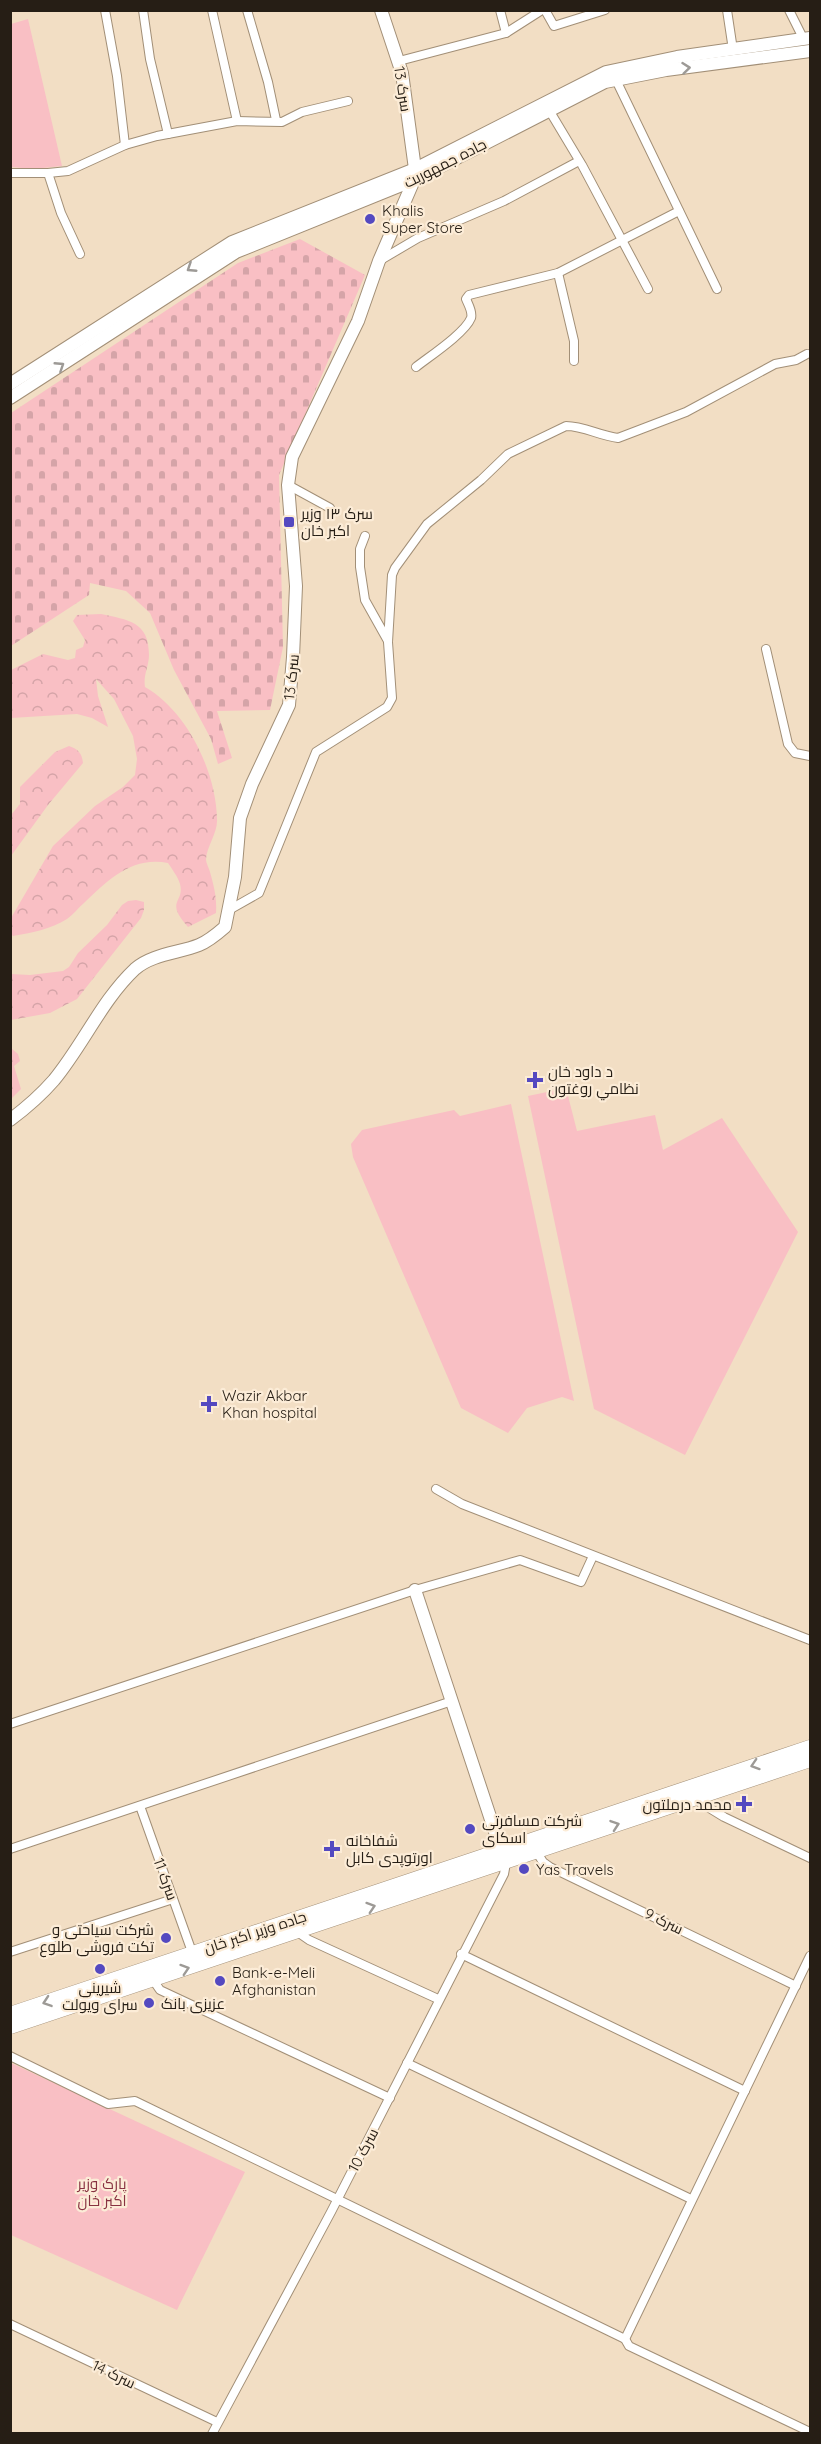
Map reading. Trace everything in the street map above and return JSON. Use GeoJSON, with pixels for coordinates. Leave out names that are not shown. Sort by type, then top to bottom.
{"type":"FeatureCollection","features":[{"type":"Feature","properties":{"kind":"main road","name":"سرک 13"},"geometry":{"type":"LineString","coordinates":[[10,1120],[34,1101],[54,1080],[116,992],[136,968],[166,954],[197,946],[211,939],[225,927],[235,877],[240,818],[252,784],[289,705],[296,586],[288,485],[292,457],[358,321],[379,261],[414,175],[399,61],[381,10]]}},
{"type":"Feature","properties":{"kind":"main road","name":"جاده جمهوریت"},"geometry":{"type":"LineString","coordinates":[[546,108],[606,72],[677,57],[808,43]]}},
{"type":"Feature","properties":{"kind":"main road","name":"جاده جمهوریت"},"geometry":{"type":"LineString","coordinates":[[10,398],[236,252],[414,175],[546,108],[605,82],[666,70],[744,62],[808,43]]}},
{"type":"Feature","properties":{"kind":"main road","name":"جاده جمهوریت"},"geometry":{"type":"LineString","coordinates":[[10,384],[232,242],[414,175]]}},
{"type":"Feature","properties":{"kind":"main road"},"geometry":{"type":"LineString","coordinates":[[415,1590],[506,1863]]}},
{"type":"Feature","properties":{"kind":"main road"},"geometry":{"type":"LineString","coordinates":[[10,2027],[150,1974],[294,1926],[536,1853],[810,1747]]}},
{"type":"Feature","properties":{"kind":"main road"},"geometry":{"type":"LineString","coordinates":[[691,1792],[810,1760]]}},
{"type":"Feature","properties":{"kind":"main road","name":"جاده وزیر اکبر خان"},"geometry":{"type":"LineString","coordinates":[[10,2014],[150,1974],[192,1952],[294,1926],[531,1839],[691,1792]]}},
{"type":"Feature","properties":{"kind":"street"},"geometry":{"type":"LineString","coordinates":[[105,10],[117,76],[125,145]]}},
{"type":"Feature","properties":{"kind":"street"},"geometry":{"type":"LineString","coordinates":[[143,10],[150,59],[168,134]]}},
{"type":"Feature","properties":{"kind":"street"},"geometry":{"type":"LineString","coordinates":[[212,10],[237,121]]}},
{"type":"Feature","properties":{"kind":"street"},"geometry":{"type":"LineString","coordinates":[[247,10],[268,82],[276,120]]}},
{"type":"Feature","properties":{"kind":"street"},"geometry":{"type":"LineString","coordinates":[[500,10],[506,33]]}},
{"type":"Feature","properties":{"kind":"street"},"geometry":{"type":"LineString","coordinates":[[399,61],[506,33],[543,10],[554,26],[605,10]]}},
{"type":"Feature","properties":{"kind":"street"},"geometry":{"type":"LineString","coordinates":[[727,10],[733,50]]}},
{"type":"Feature","properties":{"kind":"street"},"geometry":{"type":"LineString","coordinates":[[789,10],[808,43]]}},
{"type":"Feature","properties":{"kind":"street"},"geometry":{"type":"LineString","coordinates":[[616,80],[717,289]]}},
{"type":"Feature","properties":{"kind":"street"},"geometry":{"type":"LineString","coordinates":[[10,172],[68,171],[125,145],[168,134],[237,121],[276,120],[282,122],[302,112],[348,101]]}},
{"type":"Feature","properties":{"kind":"street"},"geometry":{"type":"LineString","coordinates":[[546,108],[579,161],[648,289]]}},
{"type":"Feature","properties":{"kind":"street"},"geometry":{"type":"LineString","coordinates":[[379,261],[418,238],[504,201],[579,161]]}},
{"type":"Feature","properties":{"kind":"street"},"geometry":{"type":"LineString","coordinates":[[48,173],[61,213],[80,254]]}},
{"type":"Feature","properties":{"kind":"street"},"geometry":{"type":"LineString","coordinates":[[416,367],[455,336],[471,318],[472,313],[466,299],[469,295],[558,273],[680,211]]}},
{"type":"Feature","properties":{"kind":"street"},"geometry":{"type":"LineString","coordinates":[[558,273],[574,341],[574,361]]}},
{"type":"Feature","properties":{"kind":"street"},"geometry":{"type":"LineString","coordinates":[[228,910],[259,893],[316,752],[387,707],[392,698],[388,642],[392,575],[427,524],[481,480],[508,454],[567,426],[575,426],[618,438],[686,412],[775,364],[796,360],[807,354]]}},
{"type":"Feature","properties":{"kind":"street"},"geometry":{"type":"LineString","coordinates":[[288,485],[330,508]]}},
{"type":"Feature","properties":{"kind":"street"},"geometry":{"type":"LineString","coordinates":[[365,536],[360,549],[360,567],[365,600],[388,642]]}},
{"type":"Feature","properties":{"kind":"street"},"geometry":{"type":"LineString","coordinates":[[766,649],[788,744],[795,753],[810,756]]}},
{"type":"Feature","properties":{"kind":"street"},"geometry":{"type":"LineString","coordinates":[[436,1489],[462,1504],[810,1640]]}},
{"type":"Feature","properties":{"kind":"street"},"geometry":{"type":"LineString","coordinates":[[10,1724],[415,1590],[520,1560],[581,1582],[593,1556]]}},
{"type":"Feature","properties":{"kind":"street"},"geometry":{"type":"LineString","coordinates":[[10,1850],[452,1701]]}},
{"type":"Feature","properties":{"kind":"street"},"geometry":{"type":"LineString","coordinates":[[691,1792],[724,1817],[810,1857]]}},
{"type":"Feature","properties":{"kind":"street","name":"سرک 11"},"geometry":{"type":"LineString","coordinates":[[140,1806],[192,1952]]}},
{"type":"Feature","properties":{"kind":"street"},"geometry":{"type":"LineString","coordinates":[[531,1839],[536,1853]]}},
{"type":"Feature","properties":{"kind":"street","name":"سرک 9"},"geometry":{"type":"LineString","coordinates":[[536,1853],[550,1867],[796,1986]]}},
{"type":"Feature","properties":{"kind":"street","name":"سرک 10"},"geometry":{"type":"LineString","coordinates":[[212,2433],[390,2098],[438,1999],[504,1874],[506,1863]]}},
{"type":"Feature","properties":{"kind":"street"},"geometry":{"type":"LineString","coordinates":[[10,1952],[173,1899]]}},
{"type":"Feature","properties":{"kind":"street"},"geometry":{"type":"LineString","coordinates":[[294,1926],[309,1940],[438,1999]]}},
{"type":"Feature","properties":{"kind":"street"},"geometry":{"type":"LineString","coordinates":[[461,1954],[745,2091]]}},
{"type":"Feature","properties":{"kind":"street"},"geometry":{"type":"LineString","coordinates":[[625,2339],[810,1956]]}},
{"type":"Feature","properties":{"kind":"street"},"geometry":{"type":"LineString","coordinates":[[150,1974],[160,1990],[390,2098]]}},
{"type":"Feature","properties":{"kind":"street"},"geometry":{"type":"LineString","coordinates":[[10,2056],[108,2104],[135,2101],[625,2339],[629,2346],[810,2432]]}},
{"type":"Feature","properties":{"kind":"street"},"geometry":{"type":"LineString","coordinates":[[407,2063],[691,2199]]}},
{"type":"Feature","properties":{"kind":"street","name":"سرک 14"},"geometry":{"type":"LineString","coordinates":[[10,2324],[217,2422]]}},
{"type":"Feature","properties":{"kind":"green space"},"geometry":{"type":"Polygon","coordinates":[[[28,19],[62,166],[33,169],[11,167],[11,24],[28,19]]]}},
{"type":"Feature","properties":{"kind":"green space"},"geometry":{"type":"Polygon","coordinates":[[[300,239],[365,275],[279,475],[283,647],[270,710],[217,711],[232,758],[218,764],[211,739],[174,670],[150,613],[126,591],[90,583],[89,595],[11,646],[11,413],[238,263],[300,239]]]}},
{"type":"Feature","properties":{"kind":"green space"},"geometry":{"type":"Polygon","coordinates":[[[101,614],[128,621],[141,629],[148,644],[149,655],[145,687],[174,711],[186,727],[205,762],[217,819],[206,859],[215,892],[216,913],[188,927],[177,912],[180,884],[168,863],[143,863],[112,878],[67,919],[41,930],[13,936],[11,918],[53,846],[95,806],[123,787],[135,775],[137,759],[133,736],[114,699],[96,679],[98,696],[108,727],[92,718],[77,714],[11,718],[11,670],[43,654],[68,660],[75,658],[76,650],[83,647],[85,640],[73,621],[77,615],[101,614]]]}},
{"type":"Feature","properties":{"kind":"green space"},"geometry":{"type":"Polygon","coordinates":[[[69,746],[79,752],[83,763],[48,805],[11,856],[11,815],[20,804],[20,787],[55,752],[69,746]]]}},
{"type":"Feature","properties":{"kind":"green space"},"geometry":{"type":"Polygon","coordinates":[[[136,900],[144,902],[141,918],[77,999],[50,1013],[11,1020],[11,974],[30,975],[63,971],[107,925],[122,905],[136,900]]]}},
{"type":"Feature","properties":{"kind":"green space"},"geometry":{"type":"Polygon","coordinates":[[[11,1048],[18,1054],[20,1061],[14,1066],[21,1089],[11,1099],[11,1048]]]}},
{"type":"Feature","properties":{"kind":"green space"},"geometry":{"type":"Polygon","coordinates":[[[566,1088],[577,1131],[655,1115],[663,1150],[722,1118],[798,1232],[685,1455],[594,1409],[528,1096],[566,1088]]]}},
{"type":"Feature","properties":{"kind":"green space"},"geometry":{"type":"Polygon","coordinates":[[[511,1104],[574,1401],[562,1397],[527,1408],[508,1433],[461,1408],[353,1157],[351,1144],[362,1130],[454,1110],[460,1116],[511,1104]]]}},
{"type":"Feature","properties":{"kind":"green space","name":"پارک وزیر اکبر خان"},"geometry":{"type":"Polygon","coordinates":[[[11,2063],[245,2172],[177,2310],[11,2235],[11,2063]]]}},
{"type":"Feature","properties":{"kind":"place","name":"Khalis Super Store"},"geometry":{"type":"Point","coordinates":[370,219]}},
{"type":"Feature","properties":{"kind":"place","name":"سرک ۱۳ وزیر اکبر خان"},"geometry":{"type":"Point","coordinates":[289,522]}},
{"type":"Feature","properties":{"kind":"place","name":"د داود خان نظامي روغتون"},"geometry":{"type":"Point","coordinates":[535,1080]}},
{"type":"Feature","properties":{"kind":"place","name":"Wazir Akbar Khan hospital"},"geometry":{"type":"Point","coordinates":[209,1404]}},
{"type":"Feature","properties":{"kind":"place","name":"محمد درملتون"},"geometry":{"type":"Point","coordinates":[744,1804]}},
{"type":"Feature","properties":{"kind":"place","name":"شرکت مسافرتی اسکای"},"geometry":{"type":"Point","coordinates":[470,1829]}},
{"type":"Feature","properties":{"kind":"place","name":"شفاخانه اورتوپدی کابل"},"geometry":{"type":"Point","coordinates":[332,1849]}},
{"type":"Feature","properties":{"kind":"place","name":"Yas Travels"},"geometry":{"type":"Point","coordinates":[524,1869]}},
{"type":"Feature","properties":{"kind":"place","name":"شرکت سیاحتی و تکت فروشی طلوع"},"geometry":{"type":"Point","coordinates":[166,1938]}},
{"type":"Feature","properties":{"kind":"place","name":"شیرینی سرای ویولت"},"geometry":{"type":"Point","coordinates":[100,1969]}},
{"type":"Feature","properties":{"kind":"place","name":"Bank-e-Meli Afghanistan"},"geometry":{"type":"Point","coordinates":[220,1981]}},
{"type":"Feature","properties":{"kind":"place","name":"عزیزی بانک"},"geometry":{"type":"Point","coordinates":[149,2003]}}]}
